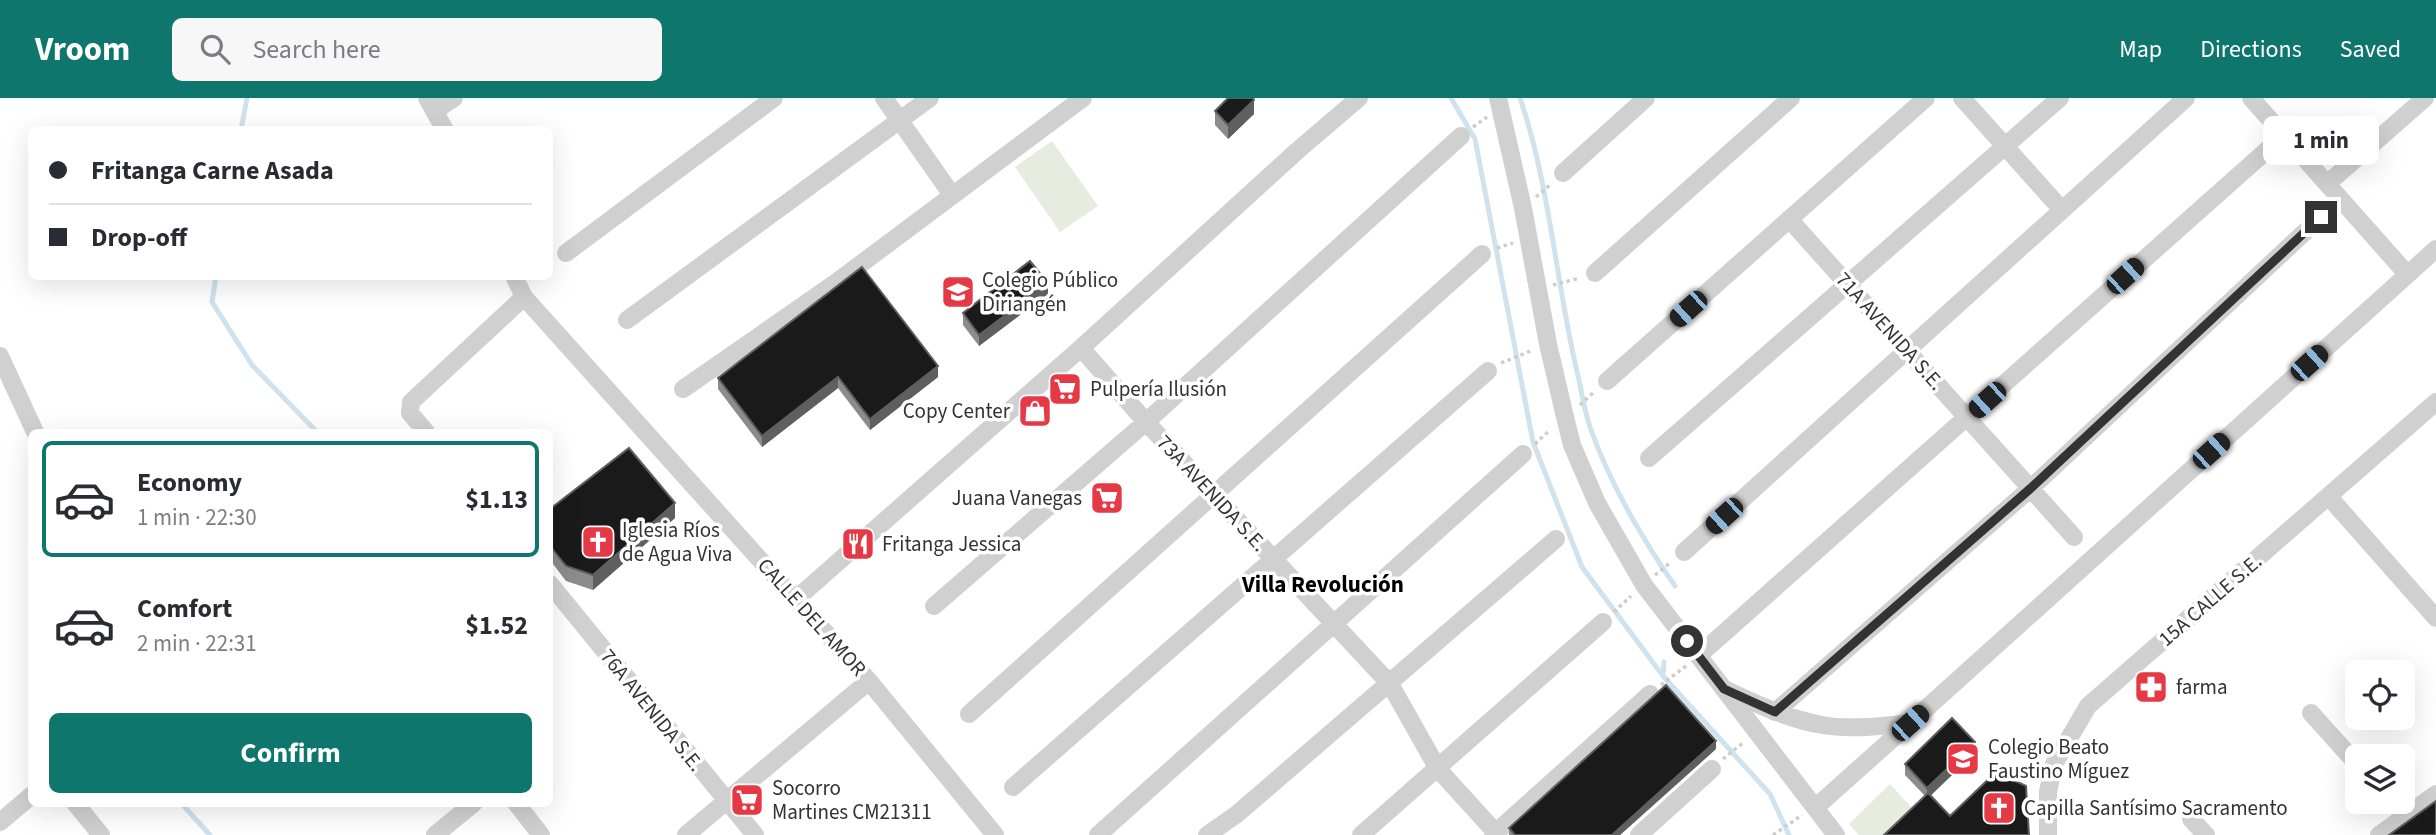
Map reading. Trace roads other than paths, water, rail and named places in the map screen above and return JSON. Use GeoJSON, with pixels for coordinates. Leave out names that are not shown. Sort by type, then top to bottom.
{"type":"FeatureCollection","features":[{"type":"Feature","properties":{"kind":"street"},"geometry":{"type":"LineString","coordinates":[[443,126],[431,104],[454,98]]}},
{"type":"Feature","properties":{"kind":"street"},"geometry":{"type":"LineString","coordinates":[[566,253],[774,98]]}},
{"type":"Feature","properties":{"kind":"street"},"geometry":{"type":"LineString","coordinates":[[884,98],[952,195]]}},
{"type":"Feature","properties":{"kind":"street"},"geometry":{"type":"LineString","coordinates":[[627,320],[930,98]]}},
{"type":"Feature","properties":{"kind":"street"},"geometry":{"type":"LineString","coordinates":[[683,389],[834,284],[1083,98]]}},
{"type":"Feature","properties":{"kind":"street"},"geometry":{"type":"LineString","coordinates":[[796,599],[1081,348],[1286,160],[1359,98]]}},
{"type":"Feature","properties":{"kind":"street"},"geometry":{"type":"LineString","coordinates":[[1498,98],[1524,208],[1548,344],[1572,444],[1597,503],[1644,585],[1693,660],[1724,689],[1810,811],[1836,835]]}},
{"type":"Feature","properties":{"kind":"street"},"geometry":{"type":"LineString","coordinates":[[1558,178],[1646,98]]}},
{"type":"Feature","properties":{"kind":"street"},"geometry":{"type":"LineString","coordinates":[[1595,273],[1791,98]]}},
{"type":"Feature","properties":{"kind":"street"},"geometry":{"type":"LineString","coordinates":[[1602,386],[1926,98]]}},
{"type":"Feature","properties":{"kind":"street"},"geometry":{"type":"LineString","coordinates":[[1962,98],[2062,210]]}},
{"type":"Feature","properties":{"kind":"street"},"geometry":{"type":"LineString","coordinates":[[1649,458],[2060,98]]}},
{"type":"Feature","properties":{"kind":"street"},"geometry":{"type":"LineString","coordinates":[[1678,557],[2186,98]]}},
{"type":"Feature","properties":{"kind":"street"},"geometry":{"type":"LineString","coordinates":[[2327,184],[2425,98]]}},
{"type":"Feature","properties":{"kind":"street"},"geometry":{"type":"LineString","coordinates":[[2254,99],[2407,274]]}},
{"type":"Feature","properties":{"kind":"street"},"geometry":{"type":"LineString","coordinates":[[1693,660],[2284,135]]}},
{"type":"Feature","properties":{"kind":"street"},"geometry":{"type":"LineString","coordinates":[[934,606],[1146,422],[1461,136]]}},
{"type":"Feature","properties":{"kind":"street"},"geometry":{"type":"LineString","coordinates":[[1775,712],[2031,488],[2340,199]]}},
{"type":"Feature","properties":{"kind":"street","name":"71A AVENIDA S.E."},"geometry":{"type":"LineString","coordinates":[[1789,219],[2074,537]]}},
{"type":"Feature","properties":{"kind":"street"},"geometry":{"type":"LineString","coordinates":[[1810,811],[2436,248]]}},
{"type":"Feature","properties":{"kind":"street"},"geometry":{"type":"LineString","coordinates":[[970,714],[1487,251]]}},
{"type":"Feature","properties":{"kind":"street","name":"CALLE DEL AMOR"},"geometry":{"type":"LineString","coordinates":[[516,280],[524,297],[869,681],[995,835]]}},
{"type":"Feature","properties":{"kind":"street"},"geometry":{"type":"LineString","coordinates":[[423,429],[410,413],[411,402],[524,297]]}},
{"type":"Feature","properties":{"kind":"street","name":"73A AVENIDA S.E."},"geometry":{"type":"LineString","coordinates":[[1081,348],[1146,422],[1390,684],[1438,769],[1496,834]]}},
{"type":"Feature","properties":{"kind":"street"},"geometry":{"type":"LineString","coordinates":[[0,356],[34,429]]}},
{"type":"Feature","properties":{"kind":"street"},"geometry":{"type":"LineString","coordinates":[[1013,787],[1495,367]]}},
{"type":"Feature","properties":{"kind":"street","name":"15A CALLE S.E."},"geometry":{"type":"LineString","coordinates":[[2048,835],[2048,792],[2054,764],[2088,706],[2436,402]]}},
{"type":"Feature","properties":{"kind":"street"},"geometry":{"type":"LineString","coordinates":[[1098,835],[1527,450]]}},
{"type":"Feature","properties":{"kind":"street"},"geometry":{"type":"LineString","coordinates":[[2329,497],[2436,618]]}},
{"type":"Feature","properties":{"kind":"street"},"geometry":{"type":"LineString","coordinates":[[1206,835],[1237,814],[1556,539]]}},
{"type":"Feature","properties":{"kind":"street","name":"76A AVENIDA S.E."},"geometry":{"type":"LineString","coordinates":[[553,588],[755,835]]}},
{"type":"Feature","properties":{"kind":"street"},"geometry":{"type":"LineString","coordinates":[[1361,835],[1606,620]]}},
{"type":"Feature","properties":{"kind":"street"},"geometry":{"type":"LineString","coordinates":[[686,835],[869,681]]}},
{"type":"Feature","properties":{"kind":"street"},"geometry":{"type":"LineString","coordinates":[[1496,834],[1656,689]]}},
{"type":"Feature","properties":{"kind":"street"},"geometry":{"type":"LineString","coordinates":[[1724,689],[1775,712],[1821,725],[1855,728],[1910,723]]}},
{"type":"Feature","properties":{"kind":"street"},"geometry":{"type":"LineString","coordinates":[[2311,713],[2345,751]]}},
{"type":"Feature","properties":{"kind":"street"},"geometry":{"type":"LineString","coordinates":[[1639,835],[1717,765]]}},
{"type":"Feature","properties":{"kind":"street"},"geometry":{"type":"LineString","coordinates":[[2379,835],[2436,794]]}},
{"type":"Feature","properties":{"kind":"street"},"geometry":{"type":"LineString","coordinates":[[0,822],[28,798]]}},
{"type":"Feature","properties":{"kind":"street"},"geometry":{"type":"LineString","coordinates":[[78,807],[102,835]]}},
{"type":"Feature","properties":{"kind":"street"},"geometry":{"type":"LineString","coordinates":[[435,835],[469,807]]}},
{"type":"Feature","properties":{"kind":"street"},"geometry":{"type":"LineString","coordinates":[[519,807],[541,835]]}},
{"type":"Feature","properties":{"kind":"street"},"geometry":{"type":"LineString","coordinates":[[2191,819],[2206,835]]}},
{"type":"Feature","properties":{"kind":"waterway"},"geometry":{"type":"LineString","coordinates":[[242,126],[247,98]]}},
{"type":"Feature","properties":{"kind":"waterway"},"geometry":{"type":"LineString","coordinates":[[1451,98],[1475,139],[1533,442],[1582,567],[1663,676],[1770,794],[1789,835]]}},
{"type":"Feature","properties":{"kind":"waterway"},"geometry":{"type":"LineString","coordinates":[[1520,98],[1539,167],[1571,345],[1590,427],[1627,510],[1675,586]]}},
{"type":"Feature","properties":{"kind":"waterway"},"geometry":{"type":"LineString","coordinates":[[215,280],[212,302],[252,365],[314,429]]}},
{"type":"Feature","properties":{"kind":"waterway"},"geometry":{"type":"LineString","coordinates":[[1663,676],[1664,662]]}},
{"type":"Feature","properties":{"kind":"waterway"},"geometry":{"type":"LineString","coordinates":[[185,807],[210,835]]}},
{"type":"Feature","properties":{"kind":"place","name":"Colegio Público Diriangén"},"geometry":{"type":"Point","coordinates":[958,292]}},
{"type":"Feature","properties":{"kind":"place","name":"Pulpería Ilusión"},"geometry":{"type":"Point","coordinates":[1065,389]}},
{"type":"Feature","properties":{"kind":"place","name":"Copy Center"},"geometry":{"type":"Point","coordinates":[1035,411]}},
{"type":"Feature","properties":{"kind":"place","name":"Juana Vanegas"},"geometry":{"type":"Point","coordinates":[1107,498]}},
{"type":"Feature","properties":{"kind":"place","name":"Iglesia Ríos de Agua Viva"},"geometry":{"type":"Point","coordinates":[598,542]}},
{"type":"Feature","properties":{"kind":"place","name":"Fritanga Jessica"},"geometry":{"type":"Point","coordinates":[858,544]}},
{"type":"Feature","properties":{"kind":"place","name":"farma"},"geometry":{"type":"Point","coordinates":[2151,687]}},
{"type":"Feature","properties":{"kind":"place","name":"Colegio Beato Faustino Míguez"},"geometry":{"type":"Point","coordinates":[1963,759]}},
{"type":"Feature","properties":{"kind":"place","name":"Socorro Martines CM21311"},"geometry":{"type":"Point","coordinates":[747,800]}},
{"type":"Feature","properties":{"kind":"place","name":"Capilla Santísimo Sacramento"},"geometry":{"type":"Point","coordinates":[1999,808]}},
{"type":"Feature","properties":{"kind":"district","name":"Villa Revolución"},"geometry":{"type":"Point","coordinates":[1323,584]}}]}
